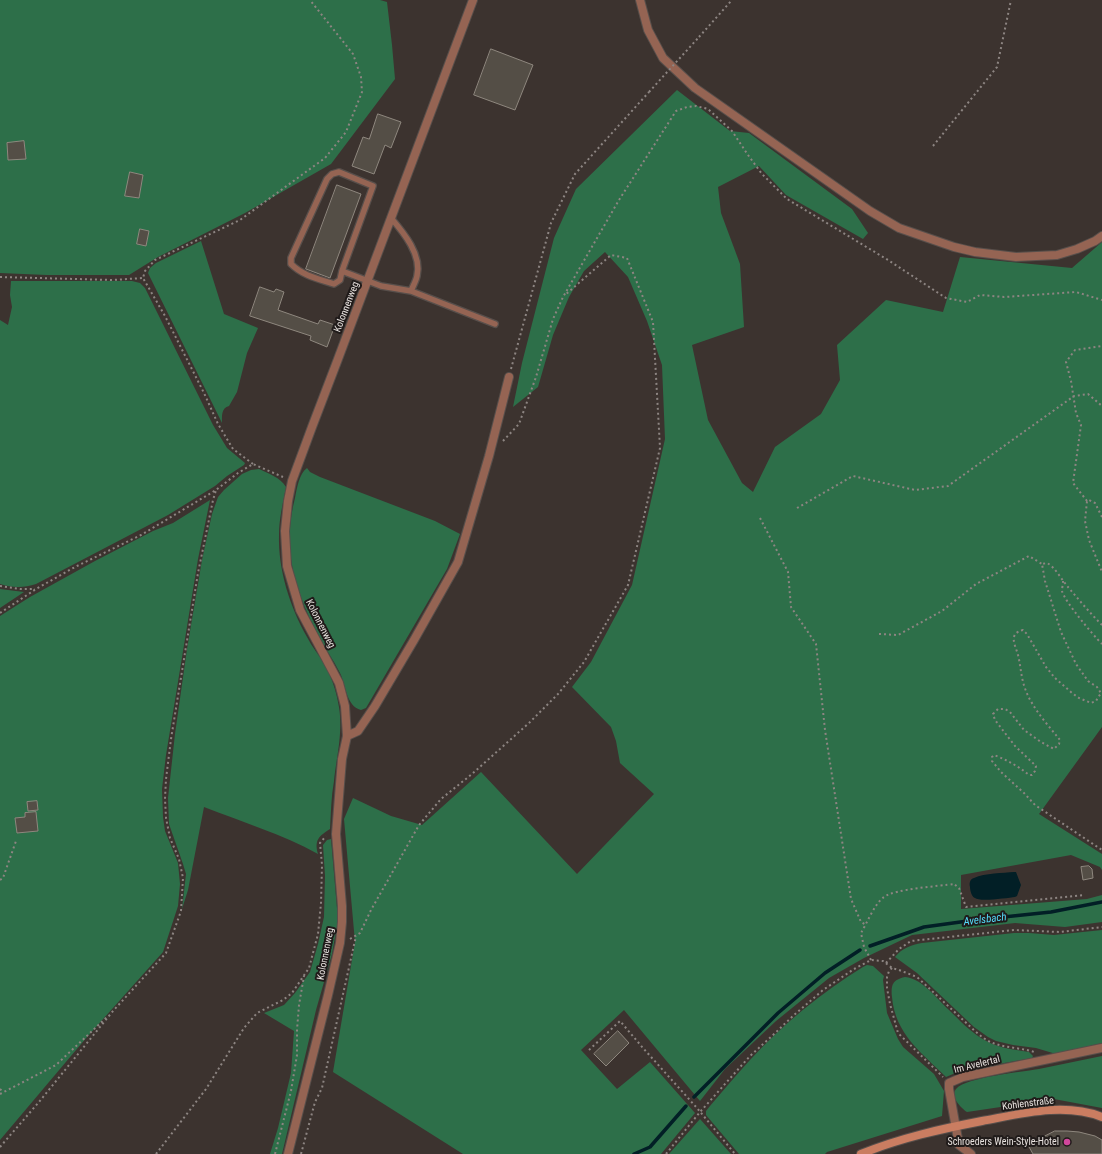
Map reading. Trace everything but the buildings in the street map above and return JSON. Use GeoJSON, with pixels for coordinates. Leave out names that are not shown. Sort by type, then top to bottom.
{"type":"FeatureCollection","features":[{"type":"Feature","properties":{"kind":"main road","name":"Kohlenstraße"},"geometry":{"type":"LineString","coordinates":[[956,1126],[1007,1116],[1054,1110],[1083,1111],[1102,1117]]}},
{"type":"Feature","properties":{"kind":"main road"},"geometry":{"type":"LineString","coordinates":[[861,1154],[882,1145],[956,1126]]}},
{"type":"Feature","properties":{"kind":"street","name":"Kolonnenweg"},"geometry":{"type":"LineString","coordinates":[[288,1154],[340,943],[342,906],[336,834],[342,759],[347,736],[345,706],[339,683],[300,610],[287,566],[285,531],[288,501],[292,481],[472,0]]}},
{"type":"Feature","properties":{"kind":"street"},"geometry":{"type":"LineString","coordinates":[[640,0],[648,30],[663,58],[695,88],[870,211],[899,228],[954,248],[1016,257],[1057,255],[1077,249],[1095,241],[1102,236]]}},
{"type":"Feature","properties":{"kind":"street"},"geometry":{"type":"LineString","coordinates":[[347,736],[358,731],[375,706],[458,562],[489,456],[508,377]]}},
{"type":"Feature","properties":{"kind":"street","name":"Im Avelertal"},"geometry":{"type":"LineString","coordinates":[[971,1154],[959,1145],[949,1083],[963,1077],[1102,1048]]}},
{"type":"Feature","properties":{"kind":"lane"},"geometry":{"type":"LineString","coordinates":[[339,172],[373,186],[342,271],[340,280],[334,284],[312,277],[297,270],[291,264],[291,258],[327,179],[332,174],[339,172]]}},
{"type":"Feature","properties":{"kind":"lane"},"geometry":{"type":"LineString","coordinates":[[391,218],[403,232],[418,261],[418,276],[411,291]]}},
{"type":"Feature","properties":{"kind":"lane"},"geometry":{"type":"LineString","coordinates":[[342,271],[381,286],[411,291],[495,324]]}},
{"type":"Feature","properties":{"kind":"path"},"geometry":{"type":"LineString","coordinates":[[292,481],[253,464],[233,449],[218,424],[165,316],[143,278],[145,271],[155,260],[240,220],[324,158],[346,132],[362,92],[361,77],[353,54],[310,0]]}},
{"type":"Feature","properties":{"kind":"path"},"geometry":{"type":"LineString","coordinates":[[508,377],[551,223],[575,174],[732,0]]}},
{"type":"Feature","properties":{"kind":"path"},"geometry":{"type":"LineString","coordinates":[[933,146],[997,67],[1011,0]]}},
{"type":"Feature","properties":{"kind":"path"},"geometry":{"type":"LineString","coordinates":[[489,456],[519,424],[536,377],[553,319],[563,297],[619,200],[676,111],[687,107],[696,106],[708,109],[732,131],[762,174],[786,199],[888,260],[946,298],[967,302],[980,295],[1004,297],[1076,292],[1102,300]]}},
{"type":"Feature","properties":{"kind":"path"},"geometry":{"type":"LineString","coordinates":[[340,943],[360,933],[371,910],[419,825],[442,799],[518,734],[558,694],[584,662],[628,585],[660,448],[653,322],[627,258],[611,255],[563,297]]}},
{"type":"Feature","properties":{"kind":"path"},"geometry":{"type":"LineString","coordinates":[[0,277],[113,280],[143,278]]}},
{"type":"Feature","properties":{"kind":"path"},"geometry":{"type":"LineString","coordinates":[[1102,346],[1075,350],[1066,362],[1072,381],[1076,412],[1081,425],[1073,483],[1087,501],[1085,522],[1089,540],[1102,572]]}},
{"type":"Feature","properties":{"kind":"path"},"geometry":{"type":"LineString","coordinates":[[797,508],[853,476],[915,490],[948,486],[1074,396],[1088,394],[1102,406]]}},
{"type":"Feature","properties":{"kind":"path"},"geometry":{"type":"LineString","coordinates":[[0,613],[36,588],[141,535],[216,490],[238,473],[253,464]]}},
{"type":"Feature","properties":{"kind":"path"},"geometry":{"type":"LineString","coordinates":[[0,1147],[39,1102],[113,1011],[166,953],[181,911],[183,878],[179,859],[170,838],[166,818],[166,780],[171,739],[198,573],[216,490]]}},
{"type":"Feature","properties":{"kind":"path"},"geometry":{"type":"LineString","coordinates":[[1087,501],[1089,500],[1095,503],[1102,517]]}},
{"type":"Feature","properties":{"kind":"path"},"geometry":{"type":"LineString","coordinates":[[760,518],[788,572],[791,607],[816,644],[825,730],[851,899],[861,922],[866,925]]}},
{"type":"Feature","properties":{"kind":"path"},"geometry":{"type":"LineString","coordinates":[[879,634],[898,635],[942,611],[976,584],[1029,556],[1042,564],[1045,581],[1060,632],[1076,664],[1088,681],[1101,693],[1096,701],[1091,703],[1072,693],[1050,672],[1027,634],[1023,630],[1016,632],[1014,636],[1014,645],[1018,655],[1026,692],[1037,710],[1060,740],[1059,744],[1054,749],[1040,742],[1024,730],[1010,712],[1005,709],[998,709],[993,714],[995,720],[1015,746],[1036,766],[1032,775],[1029,775],[1003,758],[994,755],[992,757],[992,761],[1001,772],[1035,805],[1102,850]]}},
{"type":"Feature","properties":{"kind":"path"},"geometry":{"type":"LineString","coordinates":[[1042,564],[1047,562],[1052,565],[1063,581],[1102,625]]}},
{"type":"Feature","properties":{"kind":"path"},"geometry":{"type":"LineString","coordinates":[[1063,581],[1062,590],[1066,599],[1095,638],[1102,644]]}},
{"type":"Feature","properties":{"kind":"path"},"geometry":{"type":"LineString","coordinates":[[0,586],[20,589],[36,588]]}},
{"type":"Feature","properties":{"kind":"path"},"geometry":{"type":"LineString","coordinates":[[156,1154],[206,1089],[250,1020],[257,1013],[288,997],[309,968],[318,934],[321,903],[322,865],[320,843],[325,837],[336,834]]}},
{"type":"Feature","properties":{"kind":"path"},"geometry":{"type":"LineString","coordinates":[[0,880],[3,878],[16,841]]}},
{"type":"Feature","properties":{"kind":"path"},"geometry":{"type":"LineString","coordinates":[[871,960],[864,947],[861,933],[875,908],[884,897],[894,892],[954,884],[959,888],[966,907],[1085,895]]}},
{"type":"Feature","properties":{"kind":"path"},"geometry":{"type":"LineString","coordinates":[[886,963],[899,949],[911,941],[1014,930],[1060,932],[1102,927]]}},
{"type":"Feature","properties":{"kind":"path"},"geometry":{"type":"LineString","coordinates":[[301,1154],[315,1102],[322,1088],[356,935]]}},
{"type":"Feature","properties":{"kind":"path"},"geometry":{"type":"LineString","coordinates":[[666,1154],[700,1112],[750,1056],[823,990],[854,969],[871,960],[879,960],[892,968],[917,977],[986,1040],[1037,1053]]}},
{"type":"Feature","properties":{"kind":"path"},"geometry":{"type":"LineString","coordinates":[[892,968],[889,971],[887,978],[887,988],[898,1033],[949,1083]]}},
{"type":"Feature","properties":{"kind":"path"},"geometry":{"type":"LineString","coordinates":[[275,1154],[291,1091],[297,1055],[299,1005],[304,975]]}},
{"type":"Feature","properties":{"kind":"path"},"geometry":{"type":"LineString","coordinates":[[0,1094],[56,1065],[113,1011]]}},
{"type":"Feature","properties":{"kind":"path"},"geometry":{"type":"LineString","coordinates":[[589,1050],[620,1021],[686,1095],[735,1154]]}},
{"type":"Feature","properties":{"kind":"path"},"geometry":{"type":"LineString","coordinates":[[0,1089],[3,1092]]}},
{"type":"Feature","properties":{"kind":"green space"},"geometry":{"type":"Polygon","coordinates":[[[0,0],[380,0],[387,2],[395,79],[331,164],[245,213],[158,257],[129,275],[47,275],[0,273],[0,0]]]}},
{"type":"Feature","properties":{"kind":"green space"},"geometry":{"type":"Polygon","coordinates":[[[677,90],[730,131],[749,133],[852,209],[868,233],[863,239],[786,195],[759,166],[718,187],[721,213],[740,264],[744,327],[692,345],[708,420],[742,483],[753,492],[775,447],[821,414],[840,380],[837,345],[886,300],[943,312],[960,257],[1072,268],[1102,242],[1102,727],[1039,814],[1102,854],[1102,870],[1100,867],[1071,855],[961,875],[961,909],[1087,899],[1102,895],[1102,922],[1065,927],[1015,923],[912,935],[864,958],[829,978],[776,1021],[725,1069],[700,1101],[624,1010],[581,1050],[617,1089],[650,1062],[695,1113],[661,1154],[463,1154],[333,1072],[355,942],[344,819],[353,798],[391,816],[422,825],[481,772],[577,874],[654,794],[620,763],[616,741],[611,727],[572,687],[591,662],[632,585],[665,439],[662,365],[647,321],[628,277],[605,252],[584,271],[569,297],[553,335],[538,387],[513,407],[522,363],[554,238],[576,189],[677,90]]]}},
{"type":"Feature","properties":{"kind":"green space"},"geometry":{"type":"Polygon","coordinates":[[[201,241],[224,314],[258,328],[247,353],[237,392],[229,406],[223,410],[222,423],[148,273],[150,268],[156,263],[201,241]]]}},
{"type":"Feature","properties":{"kind":"green space"},"geometry":{"type":"Polygon","coordinates":[[[11,281],[132,281],[140,283],[145,288],[213,425],[227,448],[245,463],[215,486],[168,515],[36,584],[18,587],[0,584],[0,320],[8,325],[12,307],[10,295],[11,281]]]}},
{"type":"Feature","properties":{"kind":"green space"},"geometry":{"type":"Polygon","coordinates":[[[307,468],[310,472],[320,477],[435,521],[460,534],[447,569],[366,708],[361,710],[356,708],[349,700],[340,673],[320,638],[302,600],[292,567],[290,551],[291,516],[299,482],[302,474],[307,468]]]}},
{"type":"Feature","properties":{"kind":"green space"},"geometry":{"type":"Polygon","coordinates":[[[259,469],[277,478],[286,487],[281,511],[279,548],[286,588],[295,613],[309,641],[327,669],[333,683],[340,712],[340,732],[332,793],[330,829],[318,839],[318,854],[276,834],[204,807],[188,890],[182,909],[186,874],[169,824],[168,798],[187,649],[202,560],[212,514],[218,497],[242,474],[251,470],[259,469]]]}},
{"type":"Feature","properties":{"kind":"green space"},"geometry":{"type":"Polygon","coordinates":[[[210,500],[198,559],[166,755],[162,789],[165,831],[178,863],[180,884],[178,906],[163,952],[87,1037],[0,1140],[0,616],[30,597],[95,561],[153,531],[173,523],[210,500]]]}},
{"type":"Feature","properties":{"kind":"green space"},"geometry":{"type":"Polygon","coordinates":[[[0,589],[24,592],[0,608],[0,589]]]}},
{"type":"Feature","properties":{"kind":"green space"},"geometry":{"type":"Polygon","coordinates":[[[331,839],[338,920],[332,954],[316,1010],[282,1154],[270,1154],[278,1128],[291,1073],[294,1031],[264,1013],[284,1005],[295,993],[310,972],[324,917],[325,876],[323,845],[327,840],[331,839]]]}},
{"type":"Feature","properties":{"kind":"green space"},"geometry":{"type":"Polygon","coordinates":[[[1102,930],[1102,1043],[1056,1054],[1036,1048],[996,1041],[988,1037],[974,1027],[917,973],[895,957],[907,947],[922,943],[1014,933],[1054,935],[1102,930]]]}},
{"type":"Feature","properties":{"kind":"green space"},"geometry":{"type":"Polygon","coordinates":[[[867,965],[873,966],[884,976],[883,980],[887,1013],[898,1039],[903,1047],[934,1074],[944,1091],[942,1116],[827,1152],[825,1154],[739,1154],[706,1115],[706,1111],[750,1060],[775,1034],[818,998],[867,965]]]}},
{"type":"Feature","properties":{"kind":"green space"},"geometry":{"type":"Polygon","coordinates":[[[905,977],[912,978],[923,985],[981,1038],[998,1046],[1029,1052],[1033,1056],[1032,1058],[960,1071],[946,1077],[911,1042],[898,1022],[894,1010],[892,986],[895,981],[905,977]]]}},
{"type":"Feature","properties":{"kind":"green space"},"geometry":{"type":"Polygon","coordinates":[[[1102,1056],[1102,1108],[1054,1099],[967,1112],[955,1099],[954,1095],[956,1089],[971,1081],[1102,1056]]]}},
{"type":"Feature","properties":{"kind":"green space"},"geometry":{"type":"Polygon","coordinates":[[[700,1119],[731,1154],[669,1154],[700,1119]]]}},
{"type":"Feature","properties":{"kind":"water"},"geometry":{"type":"Polygon","coordinates":[[[1016,872],[1021,885],[1017,896],[982,900],[975,898],[972,895],[970,890],[971,880],[978,876],[1016,872]]]}},
{"type":"Feature","properties":{"kind":"waterway","name":"Avelsbach"},"geometry":{"type":"LineString","coordinates":[[870,946],[924,927],[1051,912],[1102,902]]}},
{"type":"Feature","properties":{"kind":"waterway","name":"Avelsbach"},"geometry":{"type":"LineString","coordinates":[[694,1097],[778,1013],[825,973],[860,950]]}},
{"type":"Feature","properties":{"kind":"waterway","name":"Avelsbach"},"geometry":{"type":"LineString","coordinates":[[634,1154],[650,1147],[686,1106]]}},
{"type":"Feature","properties":{"kind":"place","name":"Schroeders Wein-Style-Hotel"},"geometry":{"type":"Point","coordinates":[1067,1142]}}]}
